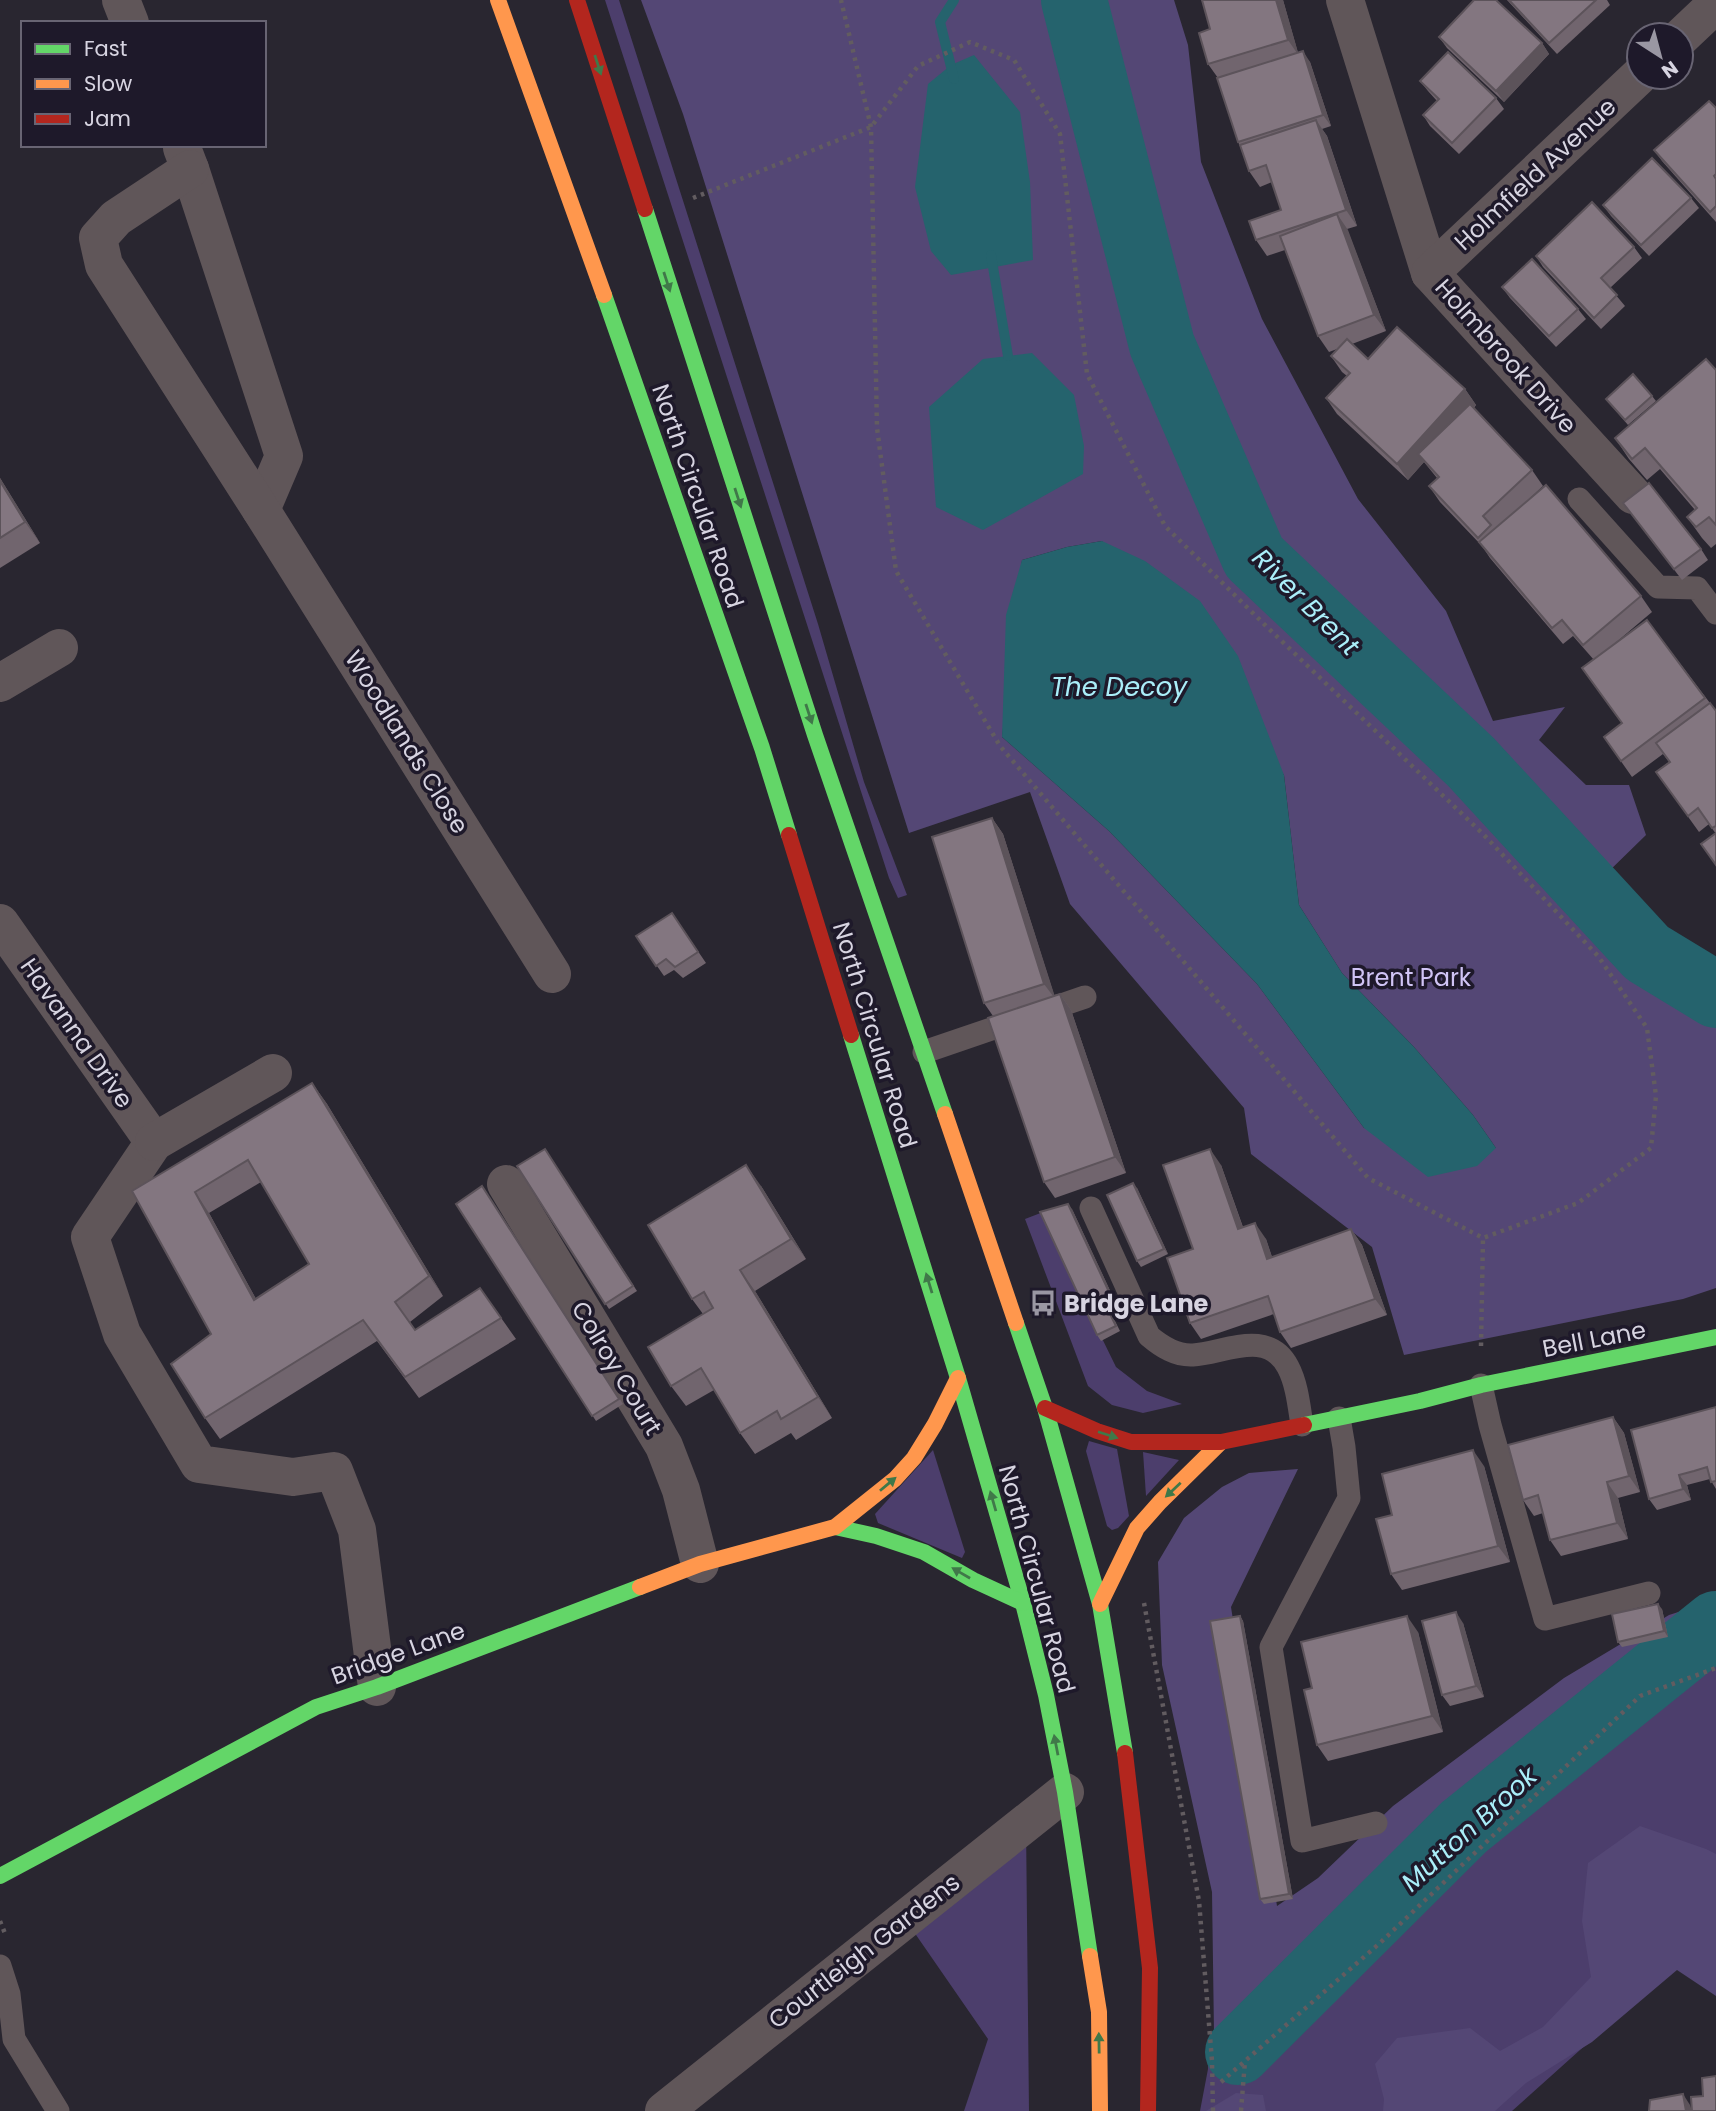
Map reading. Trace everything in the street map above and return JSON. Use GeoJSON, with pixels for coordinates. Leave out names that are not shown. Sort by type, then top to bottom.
{"type":"FeatureCollection","features":[{"type":"Feature","properties":{"kind":"main road","name":"North Circular Road"},"geometry":{"type":"LineString","coordinates":[[498,0],[575,211],[762,748],[958,1378],[1023,1603],[1046,1695],[1065,1792],[1099,2012],[1100,2111]]}},
{"type":"Feature","properties":{"kind":"main road","name":"North Circular Road"},"geometry":{"type":"LineString","coordinates":[[577,0],[815,735],[1045,1409],[1100,1604],[1125,1758],[1150,1968],[1148,2111]]}},
{"type":"Feature","properties":{"kind":"main road","name":"Bell Lane"},"geometry":{"type":"LineString","coordinates":[[1481,1385],[1716,1337]]}},
{"type":"Feature","properties":{"kind":"main road","name":"Bridge Lane"},"geometry":{"type":"LineString","coordinates":[[0,1876],[316,1707],[377,1687],[700,1564],[835,1527],[895,1479],[914,1458],[958,1378]]}},
{"type":"Feature","properties":{"kind":"main road"},"geometry":{"type":"LineString","coordinates":[[1045,1409],[1130,1442],[1221,1442],[1420,1401],[1481,1385]]}},
{"type":"Feature","properties":{"kind":"main road"},"geometry":{"type":"LineString","coordinates":[[1100,1604],[1137,1528],[1221,1442]]}},
{"type":"Feature","properties":{"kind":"main road","name":"Bridge Lane"},"geometry":{"type":"LineString","coordinates":[[835,1527],[876,1536],[924,1552],[973,1580],[1023,1603]]}},
{"type":"Feature","properties":{"kind":"street"},"geometry":{"type":"LineString","coordinates":[[121,0],[129,21]]}},
{"type":"Feature","properties":{"kind":"street","name":"Holmbrook Drive"},"geometry":{"type":"LineString","coordinates":[[1345,0],[1430,273],[1625,473]]}},
{"type":"Feature","properties":{"kind":"street"},"geometry":{"type":"LineString","coordinates":[[1695,24],[1716,4]]}},
{"type":"Feature","properties":{"kind":"street","name":"Holmfield Avenue"},"geometry":{"type":"LineString","coordinates":[[1430,273],[1625,89]]}},
{"type":"Feature","properties":{"kind":"street","name":"Woodlands Close"},"geometry":{"type":"LineString","coordinates":[[261,510],[284,456],[185,157],[116,218],[98,238],[104,265],[552,974]]}},
{"type":"Feature","properties":{"kind":"street"},"geometry":{"type":"LineString","coordinates":[[0,683],[59,648]]}},
{"type":"Feature","properties":{"kind":"street","name":"Havanna Drive"},"geometry":{"type":"LineString","coordinates":[[0,923],[154,1142]]}},
{"type":"Feature","properties":{"kind":"street"},"geometry":{"type":"LineString","coordinates":[[273,1073],[154,1142],[90,1237],[122,1334],[199,1464],[293,1478],[334,1471],[357,1530],[377,1687]]}},
{"type":"Feature","properties":{"kind":"street","name":"Colroy Court"},"geometry":{"type":"LineString","coordinates":[[506,1184],[664,1446],[681,1490],[700,1564]]}},
{"type":"Feature","properties":{"kind":"street","name":"Courtleigh Gardens"},"geometry":{"type":"LineString","coordinates":[[664,2111],[1065,1792]]}},
{"type":"Feature","properties":{"kind":"lane"},"geometry":{"type":"LineString","coordinates":[[1579,499],[1658,587],[1697,588],[1716,613]]}},
{"type":"Feature","properties":{"kind":"lane"},"geometry":{"type":"LineString","coordinates":[[924,1052],[1085,998]]}},
{"type":"Feature","properties":{"kind":"lane"},"geometry":{"type":"LineString","coordinates":[[1091,1208],[1149,1336],[1168,1350],[1193,1355],[1243,1345],[1259,1345],[1273,1351],[1283,1358],[1290,1368],[1302,1425]]}},
{"type":"Feature","properties":{"kind":"lane"},"geometry":{"type":"LineString","coordinates":[[1481,1385],[1545,1619],[1649,1593]]}},
{"type":"Feature","properties":{"kind":"lane"},"geometry":{"type":"LineString","coordinates":[[1339,1418],[1345,1447],[1349,1498],[1270,1647],[1302,1841],[1376,1823]]}},
{"type":"Feature","properties":{"kind":"lane"},"geometry":{"type":"LineString","coordinates":[[0,1966],[9,1994],[14,2039],[58,2111]]}},
{"type":"Feature","properties":{"kind":"path"},"geometry":{"type":"LineString","coordinates":[[693,198],[871,127],[918,66],[970,42],[1014,60],[1060,134],[1087,374],[1165,526],[1483,834],[1598,956],[1647,1028],[1656,1096],[1651,1148],[1578,1203],[1482,1238],[1368,1178],[1000,746],[896,571],[877,429],[871,127],[841,0]]}},
{"type":"Feature","properties":{"kind":"path"},"geometry":{"type":"LineString","coordinates":[[1481,1350],[1482,1238]]}},
{"type":"Feature","properties":{"kind":"path"},"geometry":{"type":"LineString","coordinates":[[1143,1597],[1199,1901],[1212,2061],[1213,2111]]}},
{"type":"Feature","properties":{"kind":"path"},"geometry":{"type":"LineString","coordinates":[[1221,2082],[1380,1943],[1640,1696],[1716,1668]]}},
{"type":"Feature","properties":{"kind":"path"},"geometry":{"type":"LineString","coordinates":[[1241,2111],[1245,2060]]}},
{"type":"Feature","properties":{"kind":"shaded area"},"geometry":{"type":"Polygon","coordinates":[[[605,0],[619,0],[818,624],[864,782],[907,895],[898,898],[889,878],[605,0]]]}},
{"type":"Feature","properties":{"kind":"shaded area"},"geometry":{"type":"Polygon","coordinates":[[[1051,1209],[1072,1277],[1116,1367],[1147,1391],[1182,1404],[1143,1413],[1112,1405],[1088,1386],[1025,1219],[1051,1209]]]}},
{"type":"Feature","properties":{"kind":"shaded area"},"geometry":{"type":"Polygon","coordinates":[[[1089,1441],[1117,1449],[1129,1516],[1118,1528],[1112,1530],[1107,1526],[1086,1451],[1089,1441]]]}},
{"type":"Feature","properties":{"kind":"shaded area"},"geometry":{"type":"Polygon","coordinates":[[[933,1450],[965,1552],[962,1558],[878,1523],[875,1514],[933,1450]]]}},
{"type":"Feature","properties":{"kind":"shaded area"},"geometry":{"type":"Polygon","coordinates":[[[1143,1452],[1179,1460],[1146,1496],[1143,1452]]]}},
{"type":"Feature","properties":{"kind":"shaded area"},"geometry":{"type":"Polygon","coordinates":[[[1716,1606],[1716,1928],[1512,2111],[1200,2111],[1208,2069],[1208,2046],[1213,2041],[1214,2034],[1716,1606]]]}},
{"type":"Feature","properties":{"kind":"shaded area"},"geometry":{"type":"Polygon","coordinates":[[[1026,1823],[1029,2111],[964,2111],[988,2039],[905,1919],[1026,1823]]]}},
{"type":"Feature","properties":{"kind":"green space","name":"Brent Park"},"geometry":{"type":"Polygon","coordinates":[[[641,0],[1174,0],[1188,45],[1201,162],[1262,319],[1358,499],[1446,611],[1493,721],[1565,707],[1539,740],[1586,785],[1629,785],[1646,835],[1604,876],[1630,929],[1716,993],[1716,1288],[1683,1299],[1404,1355],[1372,1247],[1251,1154],[1244,1108],[1070,904],[1030,792],[909,833],[683,114],[641,0]],[[1102,541],[1067,547],[1022,560],[1002,737],[1109,831],[1257,984],[1364,1128],[1496,1148],[1473,1115],[1414,1047],[1342,973],[1299,905],[1284,775],[1102,541]]]}},
{"type":"Feature","properties":{"kind":"green space"},"geometry":{"type":"Polygon","coordinates":[[[1298,1469],[1231,1607],[1277,1906],[1318,1878],[1393,1806],[1564,1678],[1669,1615],[1716,1600],[1716,1649],[1674,1662],[1565,1737],[1474,1857],[1391,1925],[1312,1954],[1214,2034],[1212,1892],[1162,1665],[1158,1562],[1184,1518],[1222,1487],[1249,1473],[1298,1469]]]}},
{"type":"Feature","properties":{"kind":"green space"},"geometry":{"type":"Polygon","coordinates":[[[1640,1826],[1716,1854],[1716,1996],[1677,1970],[1592,2042],[1526,2083],[1495,2111],[1383,2111],[1384,2099],[1375,2064],[1397,2038],[1470,2028],[1500,2051],[1543,2027],[1591,1977],[1582,1921],[1588,1863],[1640,1826]]]}},
{"type":"Feature","properties":{"kind":"green space"},"geometry":{"type":"Polygon","coordinates":[[[1236,2093],[1263,2095],[1266,2111],[1206,2111],[1236,2093]]]}},
{"type":"Feature","properties":{"kind":"water"},"geometry":{"type":"Polygon","coordinates":[[[974,55],[1020,112],[1030,182],[1033,260],[951,275],[931,251],[915,187],[928,84],[951,65],[974,55]]]}},
{"type":"Feature","properties":{"kind":"water"},"geometry":{"type":"Polygon","coordinates":[[[1032,353],[1074,395],[1084,446],[1083,474],[983,530],[936,507],[929,407],[983,359],[1032,353]]]}},
{"type":"Feature","properties":{"kind":"water","name":"The Decoy"},"geometry":{"type":"Polygon","coordinates":[[[1102,541],[1145,561],[1200,601],[1238,656],[1284,775],[1299,905],[1342,973],[1414,1047],[1473,1115],[1496,1148],[1477,1166],[1428,1177],[1364,1128],[1257,984],[1109,831],[1002,737],[1006,615],[1022,560],[1067,547],[1102,541]]]}},
{"type":"Feature","properties":{"kind":"building"},"geometry":{"type":"Polygon","coordinates":[[[1202,0],[1276,0],[1288,40],[1208,64],[1199,33],[1210,29],[1202,0]]]}},
{"type":"Feature","properties":{"kind":"building"},"geometry":{"type":"Polygon","coordinates":[[[1474,0],[1496,0],[1542,43],[1496,91],[1439,37],[1474,0]]]}},
{"type":"Feature","properties":{"kind":"building"},"geometry":{"type":"Polygon","coordinates":[[[1509,0],[1596,0],[1549,43],[1509,0]]]}},
{"type":"Feature","properties":{"kind":"building"},"geometry":{"type":"Polygon","coordinates":[[[1303,51],[1323,115],[1238,142],[1217,78],[1303,51]]]}},
{"type":"Feature","properties":{"kind":"building"},"geometry":{"type":"Polygon","coordinates":[[[1448,52],[1496,98],[1452,143],[1423,115],[1439,99],[1420,81],[1448,52]]]}},
{"type":"Feature","properties":{"kind":"building"},"geometry":{"type":"Polygon","coordinates":[[[1709,101],[1716,108],[1716,206],[1710,212],[1654,150],[1709,101]]]}},
{"type":"Feature","properties":{"kind":"building"},"geometry":{"type":"Polygon","coordinates":[[[1316,120],[1346,210],[1256,240],[1249,221],[1281,210],[1266,165],[1249,171],[1240,145],[1316,120]]]}},
{"type":"Feature","properties":{"kind":"building"},"geometry":{"type":"Polygon","coordinates":[[[1652,158],[1691,198],[1641,245],[1603,205],[1652,158]]]}},
{"type":"Feature","properties":{"kind":"building"},"geometry":{"type":"Polygon","coordinates":[[[1592,202],[1634,247],[1601,278],[1617,295],[1594,318],[1536,256],[1592,202]]]}},
{"type":"Feature","properties":{"kind":"building"},"geometry":{"type":"Polygon","coordinates":[[[1337,214],[1374,315],[1318,336],[1280,236],[1337,214]]]}},
{"type":"Feature","properties":{"kind":"building"},"geometry":{"type":"Polygon","coordinates":[[[1532,259],[1578,309],[1549,336],[1502,287],[1532,259]]]}},
{"type":"Feature","properties":{"kind":"building"},"geometry":{"type":"Polygon","coordinates":[[[1397,327],[1465,389],[1397,464],[1326,398],[1350,373],[1331,356],[1347,339],[1368,359],[1397,327]]]}},
{"type":"Feature","properties":{"kind":"building"},"geometry":{"type":"Polygon","coordinates":[[[1706,359],[1716,370],[1716,525],[1709,517],[1696,527],[1687,517],[1697,508],[1645,448],[1632,459],[1615,438],[1706,359]]]}},
{"type":"Feature","properties":{"kind":"building"},"geometry":{"type":"Polygon","coordinates":[[[1633,374],[1652,396],[1625,420],[1606,399],[1633,374]]]}},
{"type":"Feature","properties":{"kind":"building"},"geometry":{"type":"Polygon","coordinates":[[[1470,404],[1532,470],[1483,516],[1491,525],[1478,538],[1429,486],[1439,477],[1418,454],[1470,404]]]}},
{"type":"Feature","properties":{"kind":"building"},"geometry":{"type":"Polygon","coordinates":[[[0,481],[25,522],[0,538],[0,481]]]}},
{"type":"Feature","properties":{"kind":"building"},"geometry":{"type":"Polygon","coordinates":[[[1649,483],[1701,549],[1674,569],[1623,503],[1649,483]]]}},
{"type":"Feature","properties":{"kind":"building"},"geometry":{"type":"Polygon","coordinates":[[[1546,485],[1641,596],[1583,645],[1562,620],[1552,628],[1479,542],[1546,485]]]}},
{"type":"Feature","properties":{"kind":"building"},"geometry":{"type":"Polygon","coordinates":[[[1647,620],[1705,698],[1621,761],[1604,737],[1622,723],[1582,668],[1647,620]]]}},
{"type":"Feature","properties":{"kind":"building"},"geometry":{"type":"Polygon","coordinates":[[[1710,703],[1716,711],[1716,826],[1712,828],[1698,808],[1688,816],[1656,772],[1670,762],[1656,743],[1710,703]]]}},
{"type":"Feature","properties":{"kind":"building"},"geometry":{"type":"Polygon","coordinates":[[[992,818],[1044,984],[984,1003],[932,837],[992,818]]]}},
{"type":"Feature","properties":{"kind":"building"},"geometry":{"type":"Polygon","coordinates":[[[1716,833],[1716,865],[1701,844],[1716,833]]]}},
{"type":"Feature","properties":{"kind":"building"},"geometry":{"type":"Polygon","coordinates":[[[672,913],[698,952],[675,967],[666,959],[656,966],[636,936],[672,913]]]}},
{"type":"Feature","properties":{"kind":"building"},"geometry":{"type":"Polygon","coordinates":[[[1060,994],[1115,1157],[1044,1182],[988,1018],[1060,994]]]}},
{"type":"Feature","properties":{"kind":"building"},"geometry":{"type":"Polygon","coordinates":[[[312,1083],[429,1276],[395,1302],[415,1330],[480,1288],[501,1318],[405,1377],[363,1320],[205,1418],[171,1364],[211,1334],[132,1191],[312,1083]],[[248,1160],[195,1192],[254,1300],[309,1264],[248,1160]]]}},
{"type":"Feature","properties":{"kind":"building"},"geometry":{"type":"Polygon","coordinates":[[[545,1149],[633,1286],[605,1304],[517,1166],[545,1149]]]}},
{"type":"Feature","properties":{"kind":"building"},"geometry":{"type":"Polygon","coordinates":[[[1210,1149],[1238,1229],[1255,1223],[1267,1259],[1351,1229],[1375,1299],[1280,1332],[1268,1296],[1190,1323],[1167,1258],[1193,1249],[1163,1165],[1210,1149]]]}},
{"type":"Feature","properties":{"kind":"building"},"geometry":{"type":"Polygon","coordinates":[[[746,1165],[791,1239],[740,1270],[818,1397],[781,1419],[777,1411],[740,1433],[701,1368],[671,1386],[648,1347],[713,1308],[704,1292],[692,1299],[648,1225],[746,1165]]]}},
{"type":"Feature","properties":{"kind":"building"},"geometry":{"type":"Polygon","coordinates":[[[1133,1183],[1164,1249],[1137,1261],[1107,1195],[1133,1183]]]}},
{"type":"Feature","properties":{"kind":"building"},"geometry":{"type":"Polygon","coordinates":[[[482,1186],[619,1399],[592,1416],[456,1204],[482,1186]]]}},
{"type":"Feature","properties":{"kind":"building"},"geometry":{"type":"Polygon","coordinates":[[[1068,1204],[1116,1307],[1108,1310],[1116,1326],[1097,1335],[1040,1212],[1068,1204]]]}},
{"type":"Feature","properties":{"kind":"building"},"geometry":{"type":"Polygon","coordinates":[[[1716,1407],[1716,1481],[1711,1482],[1707,1467],[1679,1475],[1683,1489],[1649,1499],[1631,1430],[1716,1407]]]}},
{"type":"Feature","properties":{"kind":"building"},"geometry":{"type":"Polygon","coordinates":[[[1613,1417],[1629,1476],[1607,1482],[1617,1523],[1550,1540],[1538,1495],[1523,1500],[1508,1445],[1613,1417]]]}},
{"type":"Feature","properties":{"kind":"building"},"geometry":{"type":"Polygon","coordinates":[[[1473,1450],[1498,1546],[1391,1574],[1376,1519],[1392,1515],[1382,1474],[1473,1450]]]}},
{"type":"Feature","properties":{"kind":"building"},"geometry":{"type":"Polygon","coordinates":[[[1658,1604],[1664,1631],[1618,1642],[1612,1614],[1658,1604]]]}},
{"type":"Feature","properties":{"kind":"building"},"geometry":{"type":"Polygon","coordinates":[[[1456,1612],[1476,1686],[1442,1695],[1422,1621],[1456,1612]]]}},
{"type":"Feature","properties":{"kind":"building"},"geometry":{"type":"Polygon","coordinates":[[[1240,1616],[1289,1894],[1260,1899],[1210,1621],[1240,1616]]]}},
{"type":"Feature","properties":{"kind":"building"},"geometry":{"type":"Polygon","coordinates":[[[1407,1616],[1432,1716],[1317,1745],[1304,1690],[1312,1688],[1301,1642],[1407,1616]]]}},
{"type":"Feature","properties":{"kind":"building"},"geometry":{"type":"Polygon","coordinates":[[[1716,2076],[1716,2111],[1692,2111],[1691,2097],[1703,2096],[1702,2078],[1716,2076]]]}},
{"type":"Feature","properties":{"kind":"building"},"geometry":{"type":"Polygon","coordinates":[[[1683,2094],[1686,2111],[1649,2111],[1650,2100],[1683,2094]]]}},
{"type":"Feature","properties":{"kind":"waterway"},"geometry":{"type":"LineString","coordinates":[[954,0],[940,22],[954,79]]}},
{"type":"Feature","properties":{"kind":"waterway","name":"River Brent"},"geometry":{"type":"LineString","coordinates":[[1074,0],[1162,345],[1254,557],[1471,762],[1647,953],[1716,995]]}},
{"type":"Feature","properties":{"kind":"waterway"},"geometry":{"type":"LineString","coordinates":[[991,255],[1008,356]]}},
{"type":"Feature","properties":{"kind":"waterway","name":"Mutton Brook"},"geometry":{"type":"LineString","coordinates":[[1238,2052],[1464,1827],[1716,1624]]}},
{"type":"Feature","properties":{"kind":"traffic: fast"},"geometry":{"type":"LineString","coordinates":[[645,209],[815,735],[945,1114]]}},
{"type":"Feature","properties":{"kind":"traffic: fast"},"geometry":{"type":"LineString","coordinates":[[604,295],[762,748],[789,835]]}},
{"type":"Feature","properties":{"kind":"traffic: fast"},"geometry":{"type":"LineString","coordinates":[[851,1035],[958,1378],[1023,1603],[1046,1695],[1065,1792],[1090,1956]]}},
{"type":"Feature","properties":{"kind":"traffic: fast"},"geometry":{"type":"LineString","coordinates":[[1016,1323],[1045,1408],[1100,1604],[1125,1753]]}},
{"type":"Feature","properties":{"kind":"traffic: fast"},"geometry":{"type":"LineString","coordinates":[[1304,1425],[1420,1401],[1481,1385],[1716,1337]]}},
{"type":"Feature","properties":{"kind":"traffic: fast"},"geometry":{"type":"LineString","coordinates":[[835,1527],[876,1536],[924,1552],[973,1580],[1023,1603]]}},
{"type":"Feature","properties":{"kind":"traffic: fast"},"geometry":{"type":"LineString","coordinates":[[0,1876],[316,1707],[377,1687],[640,1587]]}},
{"type":"Feature","properties":{"kind":"traffic: slow"},"geometry":{"type":"LineString","coordinates":[[498,0],[604,295]]}},
{"type":"Feature","properties":{"kind":"traffic: slow"},"geometry":{"type":"LineString","coordinates":[[945,1114],[1016,1323]]}},
{"type":"Feature","properties":{"kind":"traffic: slow"},"geometry":{"type":"LineString","coordinates":[[640,1587],[700,1564],[835,1527],[895,1479],[914,1458],[958,1378]]}},
{"type":"Feature","properties":{"kind":"traffic: slow"},"geometry":{"type":"LineString","coordinates":[[1100,1604],[1137,1528],[1221,1442]]}},
{"type":"Feature","properties":{"kind":"traffic: slow"},"geometry":{"type":"LineString","coordinates":[[1090,1956],[1099,2012],[1100,2111]]}},
{"type":"Feature","properties":{"kind":"traffic: jam"},"geometry":{"type":"LineString","coordinates":[[577,0],[645,209]]}},
{"type":"Feature","properties":{"kind":"traffic: jam"},"geometry":{"type":"LineString","coordinates":[[789,835],[851,1035]]}},
{"type":"Feature","properties":{"kind":"traffic: jam"},"geometry":{"type":"LineString","coordinates":[[1045,1408],[1097,1431],[1131,1442],[1221,1442],[1304,1425]]}},
{"type":"Feature","properties":{"kind":"traffic: jam"},"geometry":{"type":"LineString","coordinates":[[1125,1753],[1150,1968],[1148,2111]]}},
{"type":"Feature","properties":{"kind":"place","name":"Bridge Lane"},"geometry":{"type":"Point","coordinates":[1043,1303]}}]}
